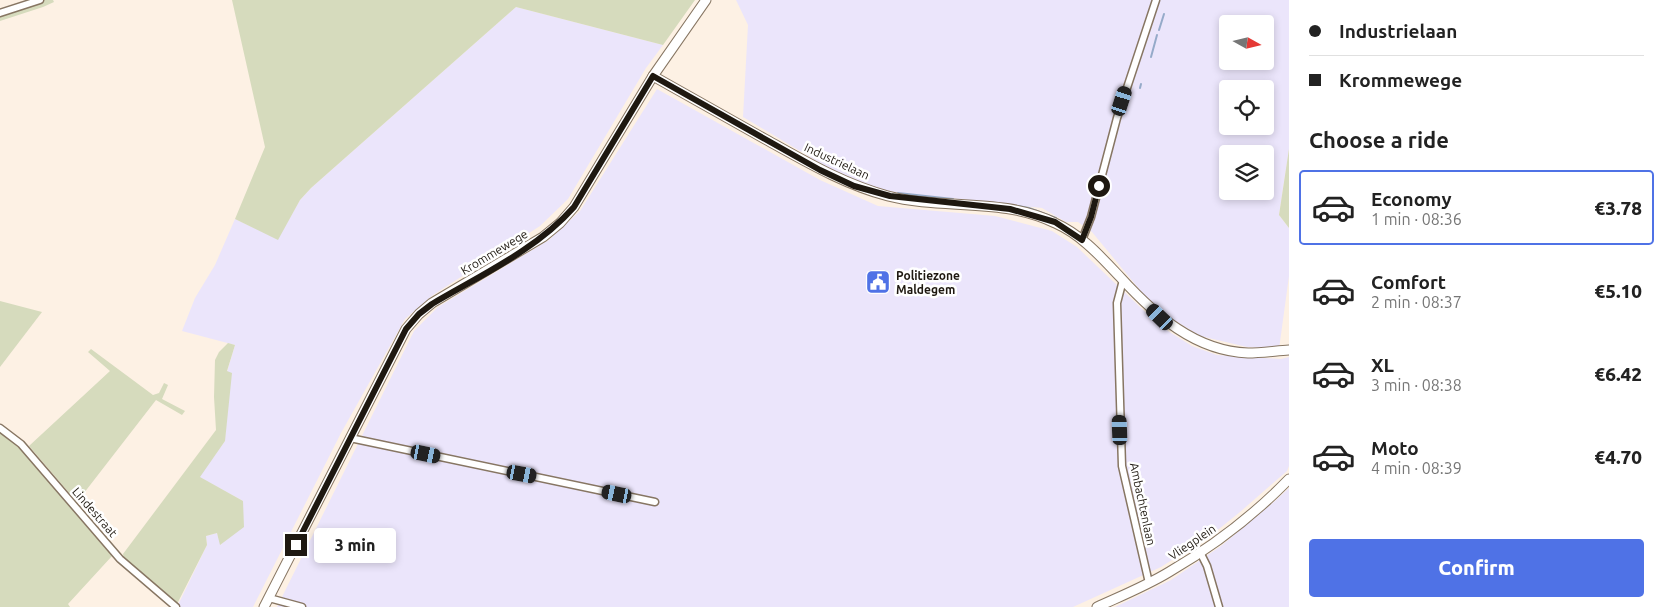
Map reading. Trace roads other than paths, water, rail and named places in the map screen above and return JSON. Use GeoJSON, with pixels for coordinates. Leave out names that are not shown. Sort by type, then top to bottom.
{"type":"FeatureCollection","features":[{"type":"Feature","properties":{"kind":"street"},"geometry":{"type":"LineString","coordinates":[[0,13],[40,0]]}},
{"type":"Feature","properties":{"kind":"street","name":"Krommewege"},"geometry":{"type":"LineString","coordinates":[[264,607],[406,329],[419,314],[432,304],[526,249],[560,223],[574,207],[653,76],[706,0]]}},
{"type":"Feature","properties":{"kind":"street"},"geometry":{"type":"LineString","coordinates":[[1082,240],[1091,217],[1117,118],[1156,0]]}},
{"type":"Feature","properties":{"kind":"street","name":"Industrielaan"},"geometry":{"type":"LineString","coordinates":[[653,76],[820,170],[854,186],[890,196],[1010,209],[1055,222],[1097,251],[1160,317],[1180,331],[1204,343],[1247,353],[1289,350]]}},
{"type":"Feature","properties":{"kind":"street","name":"Ambachtenlaan"},"geometry":{"type":"LineString","coordinates":[[1124,280],[1117,303],[1122,466],[1149,583]]}},
{"type":"Feature","properties":{"kind":"street","name":"Lindestraat"},"geometry":{"type":"LineString","coordinates":[[0,428],[21,444],[120,559],[175,607]]}},
{"type":"Feature","properties":{"kind":"street"},"geometry":{"type":"LineString","coordinates":[[350,438],[655,502]]}},
{"type":"Feature","properties":{"kind":"street","name":"Vliegplein"},"geometry":{"type":"LineString","coordinates":[[1097,607],[1149,583],[1200,552],[1245,519],[1289,479]]}},
{"type":"Feature","properties":{"kind":"street"},"geometry":{"type":"LineString","coordinates":[[1200,552],[1207,566],[1219,607]]}},
{"type":"Feature","properties":{"kind":"street"},"geometry":{"type":"LineString","coordinates":[[269,598],[302,607]]}},
{"type":"Feature","properties":{"kind":"waterway"},"geometry":{"type":"LineString","coordinates":[[1159,30],[1164,14]]}},
{"type":"Feature","properties":{"kind":"waterway"},"geometry":{"type":"LineString","coordinates":[[1151,57],[1157,35]]}},
{"type":"Feature","properties":{"kind":"waterway"},"geometry":{"type":"LineString","coordinates":[[1140,88],[1141,84]]}},
{"type":"Feature","properties":{"kind":"waterway"},"geometry":{"type":"LineString","coordinates":[[898,193],[953,199]]}},
{"type":"Feature","properties":{"kind":"waterway"},"geometry":{"type":"LineString","coordinates":[[1018,206],[1056,218]]}},
{"type":"Feature","properties":{"kind":"place","name":"Politiezone Maldegem"},"geometry":{"type":"Point","coordinates":[878,282]}}]}
